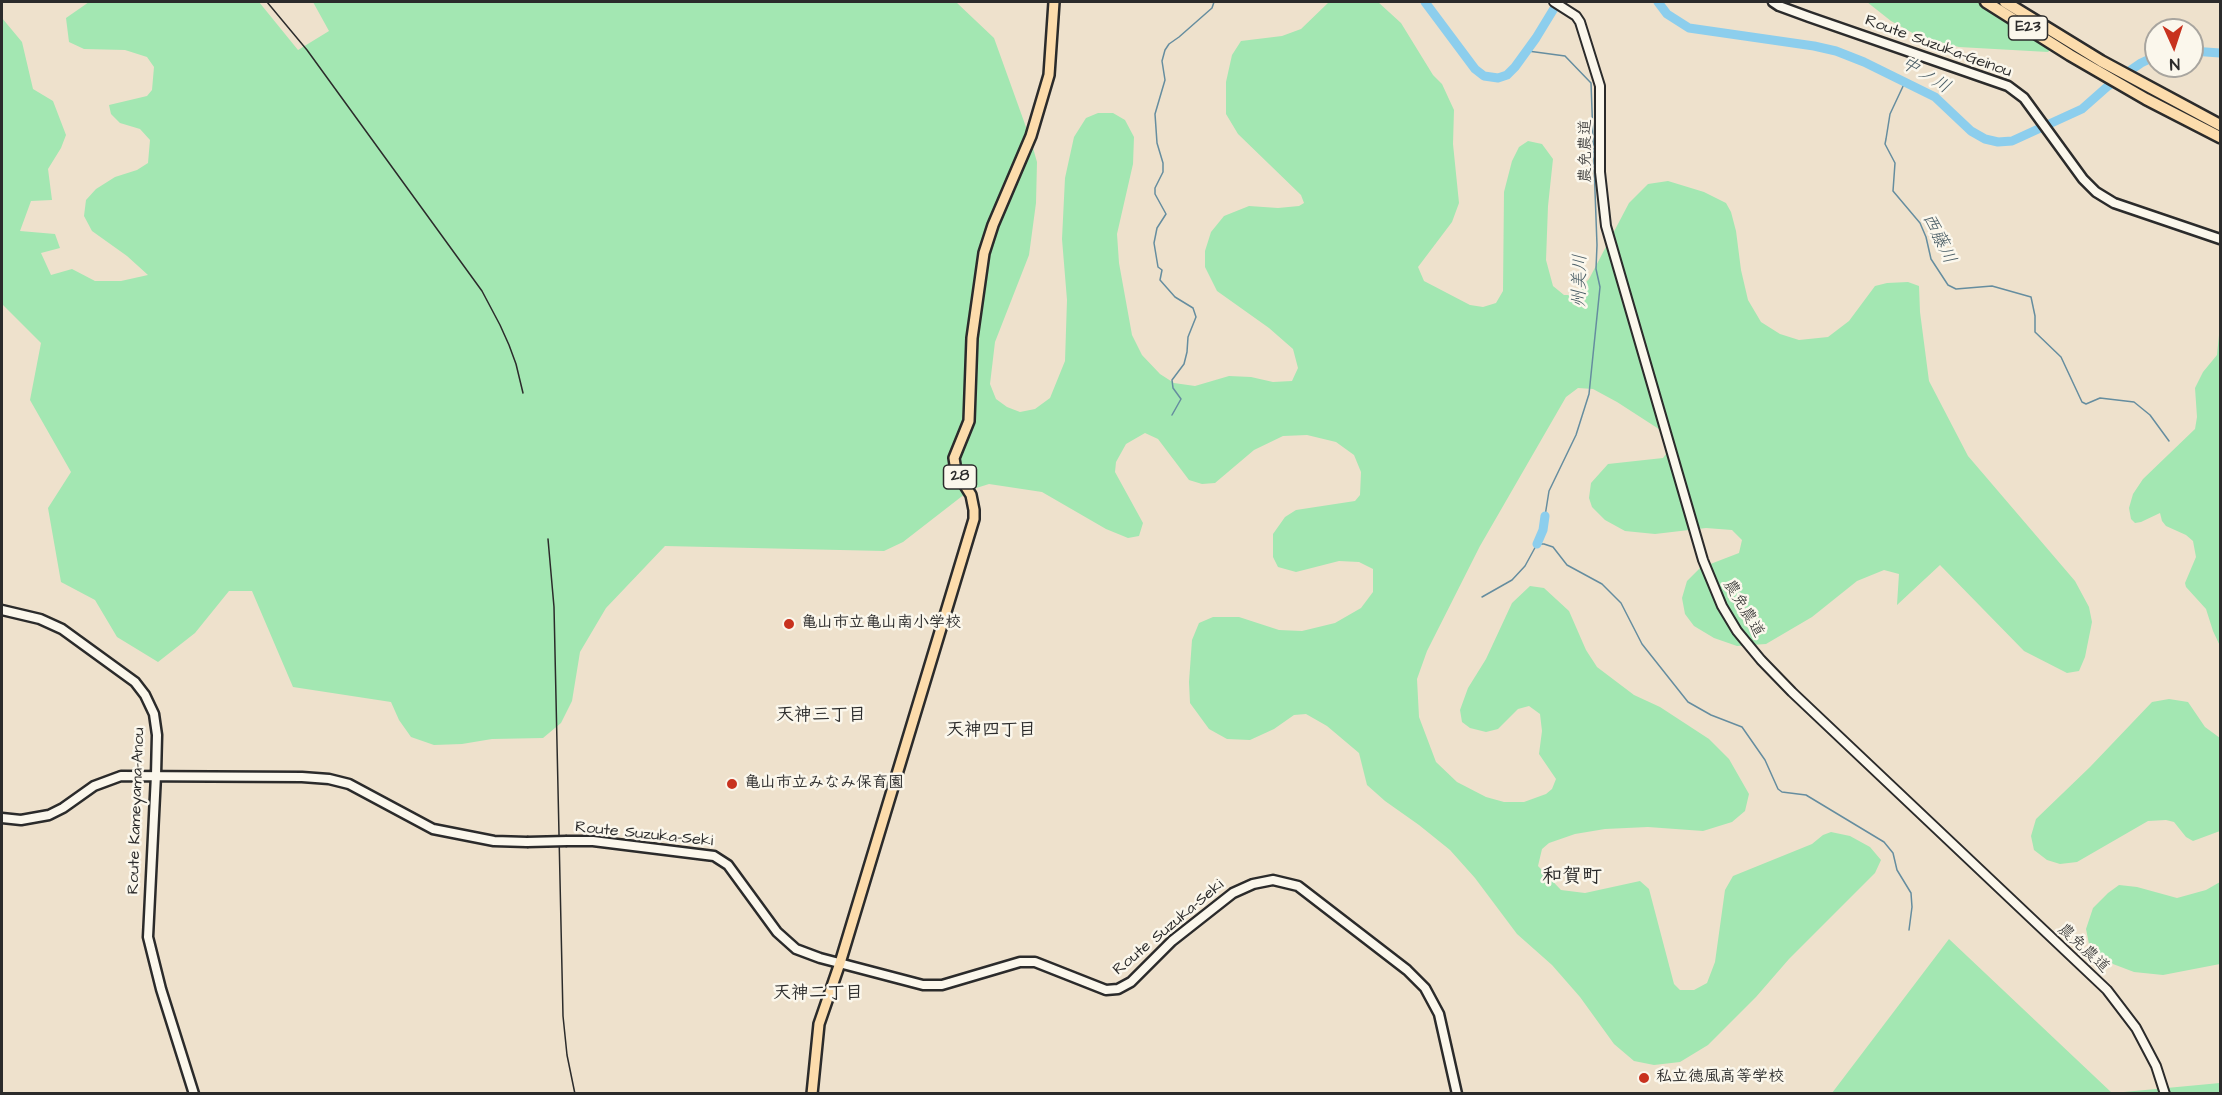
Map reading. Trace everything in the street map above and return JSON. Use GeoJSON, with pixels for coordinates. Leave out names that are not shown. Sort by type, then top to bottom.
{"type":"FeatureCollection","features":[{"type":"Feature","properties":{"kind":"highway","name":"E23"},"geometry":{"type":"LineString","coordinates":[[1986,2],[2073,50],[2220,137]]}},
{"type":"Feature","properties":{"kind":"highway","name":"E23"},"geometry":{"type":"LineString","coordinates":[[2005,2],[2073,50]]}},
{"type":"Feature","properties":{"kind":"highway","name":"E23"},"geometry":{"type":"LineString","coordinates":[[2149,94],[2220,125]]}},
{"type":"Feature","properties":{"kind":"main road","name":"28"},"geometry":{"type":"LineString","coordinates":[[812,1094],[819,1024],[840,963],[974,519],[971,495],[956,471],[954,458],[969,421],[972,338],[980,274],[993,225],[1031,136],[1049,75],[1054,2]]}},
{"type":"Feature","properties":{"kind":"main road","name":"Route Suzuka-Geinou"},"geometry":{"type":"LineString","coordinates":[[1773,2],[1809,17],[2008,86],[2024,98],[2083,179],[2096,192],[2114,203],[2220,238]]}},
{"type":"Feature","properties":{"kind":"main road","name":"Route Kameyama-Anou"},"geometry":{"type":"LineString","coordinates":[[2,610],[32,616],[55,625],[135,682],[145,695],[154,714],[157,735],[156,775],[148,937],[158,979],[194,1094]]}},
{"type":"Feature","properties":{"kind":"main road","name":"Route Suzuka-Seki"},"geometry":{"type":"LineString","coordinates":[[2,818],[21,820],[39,818],[63,808],[94,786],[121,776],[328,779],[359,788],[433,829],[494,841],[593,841],[683,851],[719,858],[728,865],[786,942],[801,951],[923,985],[942,985],[1020,962],[1035,962],[1106,990],[1118,989],[1131,982],[1172,941],[1233,893],[1253,884],[1274,880],[1298,886],[1400,964],[1425,988],[1438,1014],[1457,1094]]}},
{"type":"Feature","properties":{"kind":"street","name":"農免農道"},"geometry":{"type":"LineString","coordinates":[[1554,2],[1580,22],[1600,86],[1600,172],[1606,226],[1703,560],[1722,606],[1737,631],[1792,692],[2107,990],[2136,1028],[2156,1066],[2165,1094]]}},
{"type":"Feature","properties":{"kind":"green space"},"geometry":{"type":"Polygon","coordinates":[[[89,2],[259,2],[298,50],[329,31],[313,2],[956,2],[994,38],[1037,162],[1036,203],[1029,255],[995,342],[990,384],[996,399],[1020,412],[1035,409],[1050,398],[1065,361],[1067,300],[1062,239],[1065,178],[1074,137],[1086,118],[1098,113],[1113,113],[1125,120],[1134,137],[1133,164],[1117,234],[1119,263],[1132,335],[1142,355],[1160,374],[1174,383],[1195,386],[1229,376],[1251,377],[1273,382],[1292,381],[1298,368],[1293,349],[1269,328],[1217,291],[1205,267],[1205,251],[1211,232],[1224,216],[1249,206],[1278,208],[1299,206],[1304,203],[1301,195],[1238,134],[1226,114],[1226,82],[1232,55],[1241,41],[1282,36],[1301,29],[1329,2],[1378,2],[1401,23],[1433,75],[1442,84],[1454,110],[1453,144],[1459,203],[1452,222],[1418,267],[1424,281],[1470,305],[1483,307],[1496,303],[1503,291],[1504,192],[1512,161],[1519,147],[1528,141],[1542,144],[1553,159],[1546,260],[1553,286],[1564,295],[1574,295],[1589,279],[1629,203],[1648,184],[1668,181],[1704,192],[1726,203],[1736,231],[1748,300],[1761,322],[1780,334],[1799,340],[1828,337],[1849,321],[1875,286],[1908,282],[1919,286],[1929,381],[1968,456],[2075,581],[2089,607],[2092,622],[2085,657],[2079,671],[2067,673],[2024,651],[1940,565],[1897,605],[1899,574],[1884,570],[1857,581],[1812,617],[1766,644],[1737,646],[1714,638],[1694,626],[1685,614],[1682,598],[1687,581],[1700,568],[1739,553],[1742,540],[1732,530],[1706,528],[1655,534],[1625,531],[1605,520],[1592,507],[1589,498],[1591,483],[1608,464],[1663,458],[1669,450],[1665,433],[1593,389],[1578,388],[1566,397],[1480,546],[1427,651],[1417,679],[1419,717],[1436,762],[1457,782],[1486,797],[1504,802],[1524,802],[1546,794],[1552,789],[1556,779],[1539,754],[1542,731],[1540,714],[1529,706],[1518,709],[1498,729],[1486,732],[1470,728],[1462,722],[1460,710],[1468,688],[1486,659],[1512,603],[1530,586],[1544,588],[1569,611],[1586,650],[1597,667],[1634,695],[1660,707],[1709,739],[1729,759],[1749,794],[1745,811],[1732,822],[1703,831],[1648,827],[1605,829],[1575,834],[1549,843],[1542,849],[1538,866],[1561,890],[1585,893],[1640,881],[1649,889],[1674,984],[1680,990],[1694,990],[1707,983],[1715,962],[1725,890],[1733,876],[1812,844],[1831,832],[1850,836],[1870,847],[1881,860],[1875,873],[1708,1045],[1680,1062],[1654,1065],[1634,1061],[1614,1044],[1580,997],[1552,965],[1517,934],[1475,878],[1450,850],[1367,785],[1359,753],[1327,726],[1306,714],[1294,715],[1274,729],[1250,740],[1227,739],[1209,729],[1190,703],[1192,640],[1199,623],[1213,617],[1239,617],[1279,630],[1302,631],[1335,623],[1361,608],[1373,592],[1373,569],[1359,562],[1339,561],[1296,572],[1278,567],[1273,557],[1273,534],[1285,517],[1296,510],[1355,501],[1360,495],[1361,472],[1354,455],[1336,442],[1307,435],[1283,436],[1254,450],[1215,483],[1202,484],[1189,480],[1158,439],[1145,433],[1126,444],[1116,462],[1115,472],[1143,523],[1139,536],[1128,538],[1106,529],[1042,492],[989,484],[970,490],[903,542],[884,551],[665,546],[606,608],[580,652],[572,701],[561,723],[543,738],[492,739],[462,744],[434,745],[411,737],[399,720],[391,702],[293,687],[252,591],[229,591],[195,633],[158,662],[117,637],[95,600],[61,582],[48,508],[71,472],[30,400],[41,343],[2,304],[2,18],[22,42],[33,89],[53,101],[66,135],[48,169],[52,200],[31,201],[20,231],[55,234],[60,248],[41,253],[51,275],[72,269],[95,281],[121,281],[148,275],[127,256],[92,231],[84,216],[86,200],[96,189],[115,177],[137,170],[148,163],[150,140],[140,129],[120,123],[111,114],[109,105],[147,96],[152,90],[154,67],[147,57],[125,50],[84,49],[69,42],[66,18],[89,2]]]}},
{"type":"Feature","properties":{"kind":"green space"},"geometry":{"type":"Polygon","coordinates":[[[1867,2],[1978,2],[2052,48],[2048,52],[1959,47],[1918,36],[1891,21],[1867,2]]]}},
{"type":"Feature","properties":{"kind":"green space"},"geometry":{"type":"Polygon","coordinates":[[[2220,325],[2220,646],[2206,609],[2186,587],[2185,583],[2196,557],[2193,541],[2186,535],[2166,526],[2160,513],[2135,523],[2131,519],[2129,508],[2133,494],[2143,479],[2195,429],[2197,417],[2195,388],[2203,372],[2217,355],[2220,325]]]}},
{"type":"Feature","properties":{"kind":"green space"},"geometry":{"type":"Polygon","coordinates":[[[2169,699],[2188,702],[2205,727],[2220,738],[2220,831],[2193,841],[2186,837],[2174,822],[2148,821],[2077,862],[2060,864],[2047,860],[2034,850],[2031,836],[2036,819],[2152,702],[2169,699]]]}},
{"type":"Feature","properties":{"kind":"green space"},"geometry":{"type":"Polygon","coordinates":[[[2220,882],[2220,964],[2163,975],[2134,972],[2113,964],[2095,952],[2089,944],[2086,929],[2093,908],[2119,885],[2137,887],[2177,898],[2206,890],[2220,882]]]}},
{"type":"Feature","properties":{"kind":"green space"},"geometry":{"type":"Polygon","coordinates":[[[1949,939],[2112,1093],[1832,1093],[1949,939]]]}},
{"type":"Feature","properties":{"kind":"green space"},"geometry":{"type":"Polygon","coordinates":[[[2220,1083],[2220,1093],[2113,1093],[2220,1083]]]}},
{"type":"Feature","properties":{"kind":"waterway"},"geometry":{"type":"LineString","coordinates":[[1172,415],[1181,399],[1173,388],[1172,380],[1184,364],[1188,337],[1196,317],[1193,308],[1175,297],[1160,280],[1162,270],[1158,267],[1154,243],[1157,228],[1166,214],[1155,194],[1155,188],[1163,172],[1163,163],[1157,143],[1155,114],[1165,80],[1162,61],[1165,50],[1169,44],[1212,8],[1214,2]]}},
{"type":"Feature","properties":{"kind":"waterway","name":"中ノ川"},"geometry":{"type":"LineString","coordinates":[[1425,2],[1475,69],[1484,76],[1498,78],[1507,75],[1515,67],[1558,2]]}},
{"type":"Feature","properties":{"kind":"waterway","name":"中ノ川"},"geometry":{"type":"LineString","coordinates":[[1658,2],[1667,14],[1689,28],[1814,46],[1836,51],[1864,62],[1935,97],[1971,131],[1985,139],[1998,142],[2012,141],[2082,109],[2108,86],[2144,62]]}},
{"type":"Feature","properties":{"kind":"waterway","name":"州美川"},"geometry":{"type":"LineString","coordinates":[[1528,51],[1565,56],[1591,83],[1596,269],[1600,287],[1589,394],[1576,435],[1549,491],[1545,516]]}},
{"type":"Feature","properties":{"kind":"waterway","name":"中ノ川"},"geometry":{"type":"LineString","coordinates":[[2204,52],[2220,53]]}},
{"type":"Feature","properties":{"kind":"waterway","name":"西藤川"},"geometry":{"type":"LineString","coordinates":[[1905,82],[1890,114],[1885,144],[1895,163],[1893,191],[1920,223],[1931,259],[1948,285],[1956,289],[1992,286],[2031,297],[2035,316],[2035,332],[2061,357],[2082,402],[2086,404],[2100,398],[2134,402],[2150,415],[2169,441]]}},
{"type":"Feature","properties":{"kind":"waterway","name":"州美川"},"geometry":{"type":"LineString","coordinates":[[1537,544],[1543,530],[1545,516]]}},
{"type":"Feature","properties":{"kind":"waterway"},"geometry":{"type":"LineString","coordinates":[[1482,597],[1512,580],[1525,566],[1537,544],[1553,547],[1567,565],[1602,584],[1621,603],[1642,644],[1688,702],[1711,715],[1742,727],[1765,760],[1778,789],[1782,792],[1806,795],[1884,842],[1893,853],[1897,870],[1911,893],[1909,930]]}},
{"type":"Feature","properties":{"kind":"railway"},"geometry":{"type":"LineString","coordinates":[[267,2],[307,50],[482,291],[509,345],[523,393]]}},
{"type":"Feature","properties":{"kind":"railway"},"geometry":{"type":"LineString","coordinates":[[548,539],[554,607],[563,1016],[567,1055],[575,1094]]}},
{"type":"Feature","properties":{"kind":"place","name":"亀山市立亀山南小学校"},"geometry":{"type":"Point","coordinates":[789,624]}},
{"type":"Feature","properties":{"kind":"place","name":"亀山市立みなみ保育園"},"geometry":{"type":"Point","coordinates":[732,784]}},
{"type":"Feature","properties":{"kind":"place","name":"私立徳風高等学校"},"geometry":{"type":"Point","coordinates":[1644,1078]}},
{"type":"Feature","properties":{"kind":"district","name":"天神三丁目"},"geometry":{"type":"Point","coordinates":[821,716]}},
{"type":"Feature","properties":{"kind":"district","name":"天神四丁目"},"geometry":{"type":"Point","coordinates":[991,731]}},
{"type":"Feature","properties":{"kind":"district","name":"和賀町"},"geometry":{"type":"Point","coordinates":[1572,878]}},
{"type":"Feature","properties":{"kind":"district","name":"天神二丁目"},"geometry":{"type":"Point","coordinates":[818,994]}}]}
